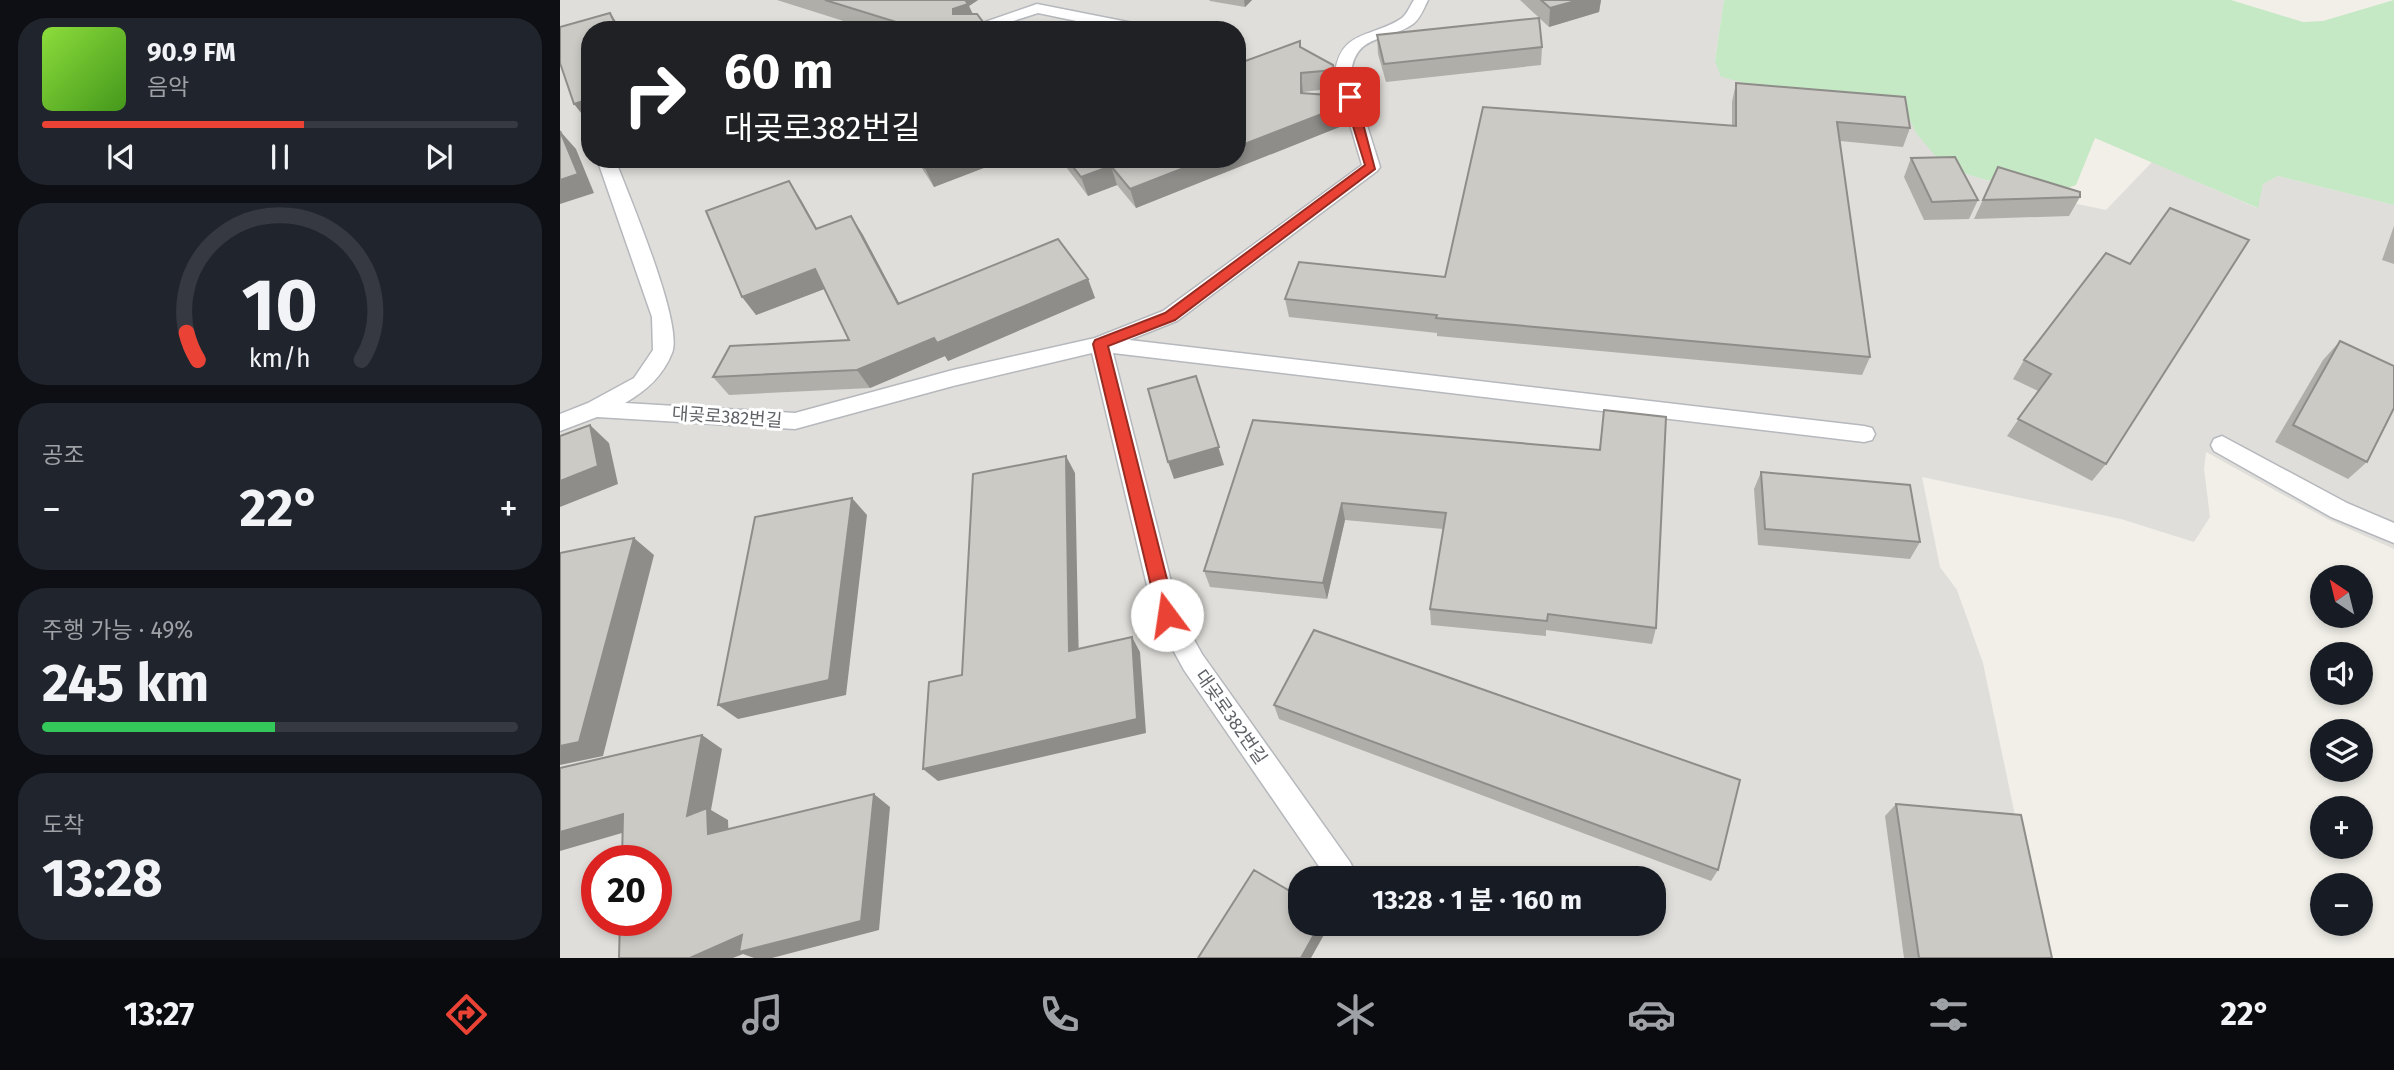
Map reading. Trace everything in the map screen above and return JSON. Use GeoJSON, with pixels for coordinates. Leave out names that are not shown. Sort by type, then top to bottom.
{"type":"FeatureCollection","features":[{"type":"Feature","properties":{"kind":"lane","name":"대곶로382번길"},"geometry":{"type":"LineString","coordinates":[[596,409],[795,421],[953,378],[1100,344],[1170,316],[1371,167],[1343,74],[1342,62],[1356,43],[1366,36],[1410,20],[1421,0]]}},
{"type":"Feature","properties":{"kind":"lane"},"geometry":{"type":"LineString","coordinates":[[997,21],[1037,8],[1100,21]]}},
{"type":"Feature","properties":{"kind":"lane","name":"대곶로382번길"},"geometry":{"type":"LineString","coordinates":[[560,423],[596,409],[641,384],[663,351],[662,317],[609,168]]}},
{"type":"Feature","properties":{"kind":"lane","name":"대곶로382번길"},"geometry":{"type":"LineString","coordinates":[[1100,344],[1167,615],[1193,662],[1336,866]]}},
{"type":"Feature","properties":{"kind":"lane"},"geometry":{"type":"LineString","coordinates":[[1100,344],[1864,434]]}},
{"type":"Feature","properties":{"kind":"lane"},"geometry":{"type":"LineString","coordinates":[[2222,445],[2339,510],[2394,533]]}},
{"type":"Feature","properties":{"kind":"shaded area"},"geometry":{"type":"Polygon","coordinates":[[[560,0],[1724,0],[1715,61],[1905,110],[1937,158],[1966,174],[2044,197],[2106,210],[2152,162],[2257,208],[2263,184],[2278,176],[2394,205],[2394,549],[2327,519],[2206,452],[2204,469],[2210,517],[2194,542],[2121,519],[1922,477],[1940,567],[1957,590],[1983,663],[2045,958],[560,958],[560,0]]]}},
{"type":"Feature","properties":{"kind":"green space"},"geometry":{"type":"Polygon","coordinates":[[[1724,0],[2231,0],[2303,22],[2323,21],[2394,0],[2394,205],[2278,176],[2263,184],[2258,208],[2095,138],[2076,185],[2044,197],[1966,174],[1937,158],[1916,133],[1905,110],[1774,90],[1721,77],[1715,61],[1724,0]]]}},
{"type":"Feature","properties":{"kind":"building"},"geometry":{"type":"Polygon","coordinates":[[[825,0],[965,0],[968,4],[953,9],[953,14],[977,14],[982,21],[893,21],[825,0]]]}},
{"type":"Feature","properties":{"kind":"building"},"geometry":{"type":"Polygon","coordinates":[[[1541,0],[1579,0],[1550,8],[1541,0]]]}},
{"type":"Feature","properties":{"kind":"building"},"geometry":{"type":"Polygon","coordinates":[[[610,13],[614,21],[581,21],[610,13]]]}},
{"type":"Feature","properties":{"kind":"building"},"geometry":{"type":"Polygon","coordinates":[[[1539,18],[1542,47],[1384,64],[1377,35],[1539,18]]]}},
{"type":"Feature","properties":{"kind":"building"},"geometry":{"type":"Polygon","coordinates":[[[581,21],[581,102],[574,104],[560,63],[560,27],[581,21]]]}},
{"type":"Feature","properties":{"kind":"building"},"geometry":{"type":"Polygon","coordinates":[[[1300,41],[1300,47],[1333,65],[1334,70],[1301,73],[1301,93],[1342,96],[1345,105],[1246,144],[1246,61],[1300,41]]]}},
{"type":"Feature","properties":{"kind":"building"},"geometry":{"type":"Polygon","coordinates":[[[1736,83],[1905,97],[1910,128],[1837,122],[1870,357],[1436,318],[1437,315],[1285,299],[1299,262],[1445,277],[1483,107],[1736,126],[1736,83]]]}},
{"type":"Feature","properties":{"kind":"building"},"geometry":{"type":"Polygon","coordinates":[[[560,131],[578,174],[560,180],[560,131]]]}},
{"type":"Feature","properties":{"kind":"building"},"geometry":{"type":"Polygon","coordinates":[[[1955,157],[1978,200],[1932,202],[1911,158],[1955,157]]]}},
{"type":"Feature","properties":{"kind":"building"},"geometry":{"type":"Polygon","coordinates":[[[1998,167],[2080,192],[2080,197],[1983,200],[1998,167]]]}},
{"type":"Feature","properties":{"kind":"building"},"geometry":{"type":"Polygon","coordinates":[[[1074,168],[1106,168],[1081,177],[1074,168]]]}},
{"type":"Feature","properties":{"kind":"building"},"geometry":{"type":"Polygon","coordinates":[[[1113,168],[1184,168],[1130,189],[1113,168]]]}},
{"type":"Feature","properties":{"kind":"building"},"geometry":{"type":"Polygon","coordinates":[[[789,181],[816,229],[851,216],[898,304],[1058,239],[1088,279],[937,343],[934,338],[857,370],[713,377],[730,346],[849,340],[815,269],[742,297],[706,211],[789,181]]]}},
{"type":"Feature","properties":{"kind":"building"},"geometry":{"type":"Polygon","coordinates":[[[2170,208],[2249,240],[2106,464],[2018,419],[2051,374],[2024,360],[2106,253],[2130,264],[2170,208]]]}},
{"type":"Feature","properties":{"kind":"building"},"geometry":{"type":"Polygon","coordinates":[[[2340,341],[2394,366],[2394,408],[2367,462],[2293,425],[2340,341]]]}},
{"type":"Feature","properties":{"kind":"building"},"geometry":{"type":"Polygon","coordinates":[[[1196,376],[1219,447],[1168,462],[1148,389],[1196,376]]]}},
{"type":"Feature","properties":{"kind":"building"},"geometry":{"type":"Polygon","coordinates":[[[1604,410],[1666,417],[1656,628],[1548,614],[1547,621],[1430,609],[1446,513],[1342,503],[1323,583],[1204,571],[1253,420],[1600,450],[1604,410]]]}},
{"type":"Feature","properties":{"kind":"building"},"geometry":{"type":"Polygon","coordinates":[[[590,425],[598,466],[560,481],[560,436],[590,425]]]}},
{"type":"Feature","properties":{"kind":"building"},"geometry":{"type":"Polygon","coordinates":[[[1066,456],[1069,651],[1132,637],[1137,719],[923,769],[929,682],[962,675],[973,474],[1066,456]]]}},
{"type":"Feature","properties":{"kind":"building"},"geometry":{"type":"Polygon","coordinates":[[[1761,472],[1910,485],[1920,542],[1765,529],[1761,472]]]}},
{"type":"Feature","properties":{"kind":"building"},"geometry":{"type":"Polygon","coordinates":[[[852,498],[829,680],[718,705],[755,517],[852,498]]]}},
{"type":"Feature","properties":{"kind":"building"},"geometry":{"type":"Polygon","coordinates":[[[634,538],[579,742],[560,746],[560,553],[634,538]]]}},
{"type":"Feature","properties":{"kind":"building"},"geometry":{"type":"Polygon","coordinates":[[[1314,630],[1740,780],[1718,870],[1274,705],[1314,630]]]}},
{"type":"Feature","properties":{"kind":"building"},"geometry":{"type":"Polygon","coordinates":[[[702,735],[687,816],[707,808],[708,834],[874,794],[861,921],[739,952],[742,935],[690,958],[619,958],[620,936],[672,936],[672,845],[622,845],[623,814],[560,832],[560,768],[702,735]]]}},
{"type":"Feature","properties":{"kind":"building"},"geometry":{"type":"Polygon","coordinates":[[[1896,804],[2021,815],[2052,958],[1919,958],[1896,804]]]}},
{"type":"Feature","properties":{"kind":"building"},"geometry":{"type":"Polygon","coordinates":[[[1254,870],[1288,890],[1288,936],[1313,936],[1301,958],[1198,958],[1254,870]]]}},
{"type":"Feature","properties":{"kind":"route"},"geometry":{"type":"LineString","coordinates":[[1167,615],[1100,344],[1170,316],[1371,167],[1350,97]]}}]}
